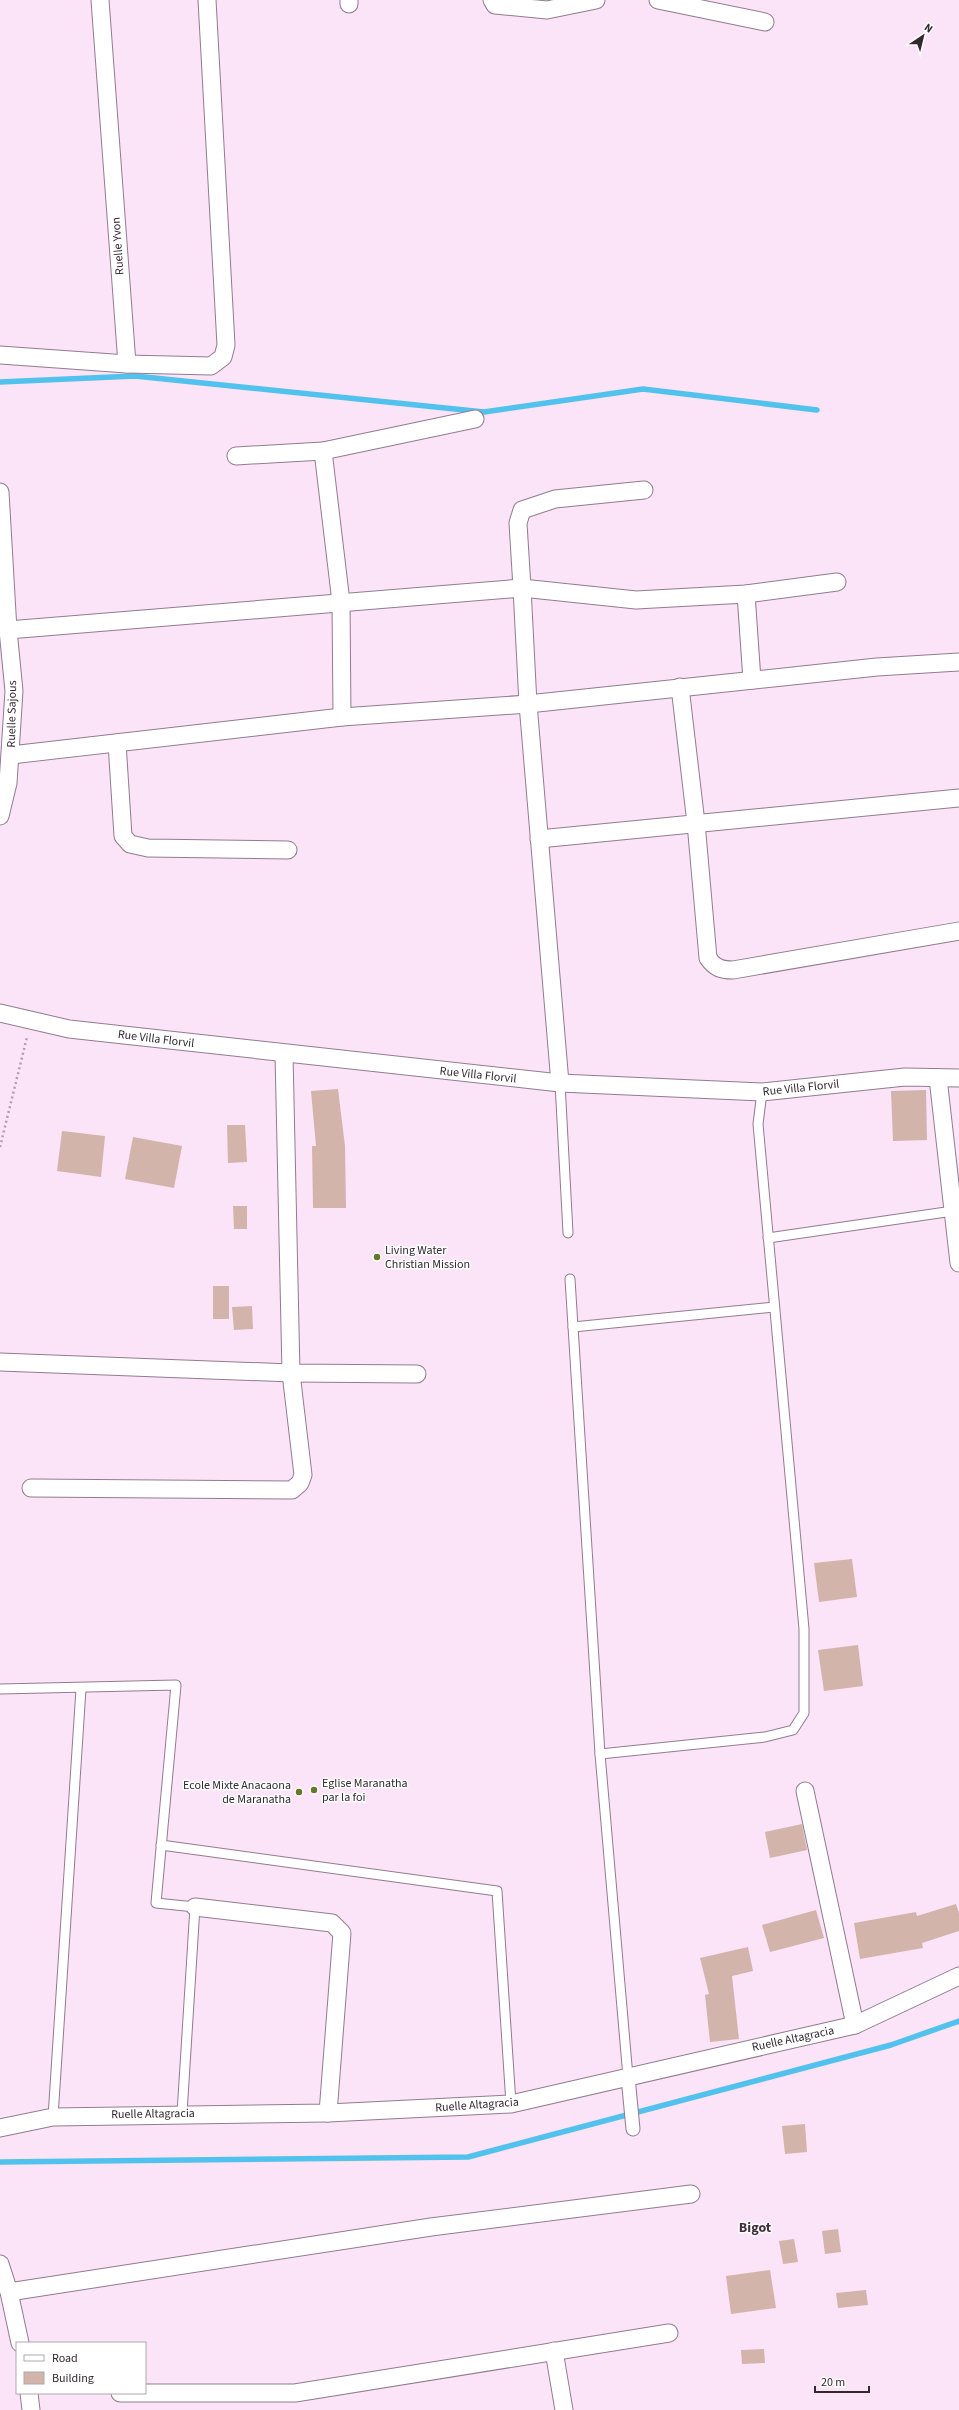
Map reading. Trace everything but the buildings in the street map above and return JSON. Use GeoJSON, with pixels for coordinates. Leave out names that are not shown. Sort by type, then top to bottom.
{"type":"FeatureCollection","features":[{"type":"Feature","properties":{"kind":"street","name":"Ruelle Yvon"},"geometry":{"type":"LineString","coordinates":[[100,0],[127,364]]}},
{"type":"Feature","properties":{"kind":"street"},"geometry":{"type":"LineString","coordinates":[[0,354],[127,364],[211,366],[223,357],[226,344],[207,0]]}},
{"type":"Feature","properties":{"kind":"street"},"geometry":{"type":"LineString","coordinates":[[492,0],[495,5],[547,10],[596,0]]}},
{"type":"Feature","properties":{"kind":"street"},"geometry":{"type":"LineString","coordinates":[[658,0],[765,22]]}},
{"type":"Feature","properties":{"kind":"street"},"geometry":{"type":"LineString","coordinates":[[236,456],[322,450],[476,419]]}},
{"type":"Feature","properties":{"kind":"street"},"geometry":{"type":"LineString","coordinates":[[322,450],[340,602],[342,717]]}},
{"type":"Feature","properties":{"kind":"street"},"geometry":{"type":"LineString","coordinates":[[560,1083],[528,704],[518,524],[522,510],[555,499],[644,490]]}},
{"type":"Feature","properties":{"kind":"street","name":"Ruelle Sajous"},"geometry":{"type":"LineString","coordinates":[[0,492],[8,630],[7,692],[11,754],[4,784],[0,816]]}},
{"type":"Feature","properties":{"kind":"street"},"geometry":{"type":"LineString","coordinates":[[8,630],[522,588],[636,600],[746,594],[837,582]]}},
{"type":"Feature","properties":{"kind":"street"},"geometry":{"type":"LineString","coordinates":[[746,594],[752,680]]}},
{"type":"Feature","properties":{"kind":"street"},"geometry":{"type":"LineString","coordinates":[[11,754],[342,717],[528,704],[877,667],[959,662]]}},
{"type":"Feature","properties":{"kind":"street"},"geometry":{"type":"LineString","coordinates":[[680,688],[696,823],[708,958],[713,965],[721,970],[733,970],[959,931]]}},
{"type":"Feature","properties":{"kind":"street"},"geometry":{"type":"LineString","coordinates":[[117,742],[123,836],[130,844],[148,848],[288,850]]}},
{"type":"Feature","properties":{"kind":"street"},"geometry":{"type":"LineString","coordinates":[[539,839],[959,798]]}},
{"type":"Feature","properties":{"kind":"street","name":"Rue Villa Florvil"},"geometry":{"type":"LineString","coordinates":[[0,1013],[69,1029],[284,1054],[560,1083],[762,1092],[905,1077],[959,1078]]}},
{"type":"Feature","properties":{"kind":"street"},"geometry":{"type":"LineString","coordinates":[[31,1488],[292,1490],[300,1483],[303,1475],[291,1373],[284,1054]]}},
{"type":"Feature","properties":{"kind":"street"},"geometry":{"type":"LineString","coordinates":[[938,1078],[956,1210],[959,1263]]}},
{"type":"Feature","properties":{"kind":"street"},"geometry":{"type":"LineString","coordinates":[[0,1362],[291,1373],[417,1374]]}},
{"type":"Feature","properties":{"kind":"street"},"geometry":{"type":"LineString","coordinates":[[805,1791],[855,2025]]}},
{"type":"Feature","properties":{"kind":"street"},"geometry":{"type":"LineString","coordinates":[[195,1907],[332,1923],[342,1933],[328,2113]]}},
{"type":"Feature","properties":{"kind":"street","name":"Ruelle Altagracia"},"geometry":{"type":"LineString","coordinates":[[0,2128],[53,2117],[182,2113],[328,2113],[511,2104],[855,2025],[959,1976]]}},
{"type":"Feature","properties":{"kind":"street"},"geometry":{"type":"LineString","coordinates":[[628,2077],[633,2129]]}},
{"type":"Feature","properties":{"kind":"street"},"geometry":{"type":"LineString","coordinates":[[9,2292],[431,2227],[691,2194]]}},
{"type":"Feature","properties":{"kind":"street"},"geometry":{"type":"LineString","coordinates":[[0,2264],[9,2292],[20,2342]]}},
{"type":"Feature","properties":{"kind":"street"},"geometry":{"type":"LineString","coordinates":[[146,2393],[295,2393],[669,2333]]}},
{"type":"Feature","properties":{"kind":"street"},"geometry":{"type":"LineString","coordinates":[[554,2351],[564,2410]]}},
{"type":"Feature","properties":{"kind":"street"},"geometry":{"type":"LineString","coordinates":[[29,2394],[31,2410]]}},
{"type":"Feature","properties":{"kind":"lane"},"geometry":{"type":"LineString","coordinates":[[560,1083],[568,1233]]}},
{"type":"Feature","properties":{"kind":"lane"},"geometry":{"type":"LineString","coordinates":[[600,1754],[764,1737],[793,1730],[804,1713],[804,1629],[758,1124],[762,1092]]}},
{"type":"Feature","properties":{"kind":"lane"},"geometry":{"type":"LineString","coordinates":[[768,1238],[956,1210]]}},
{"type":"Feature","properties":{"kind":"lane"},"geometry":{"type":"LineString","coordinates":[[570,1279],[600,1754],[628,2077]]}},
{"type":"Feature","properties":{"kind":"lane"},"geometry":{"type":"LineString","coordinates":[[573,1327],[774,1307]]}},
{"type":"Feature","properties":{"kind":"lane"},"geometry":{"type":"LineString","coordinates":[[0,1690],[81,1689],[176,1685],[156,1903],[195,1907],[182,2113]]}},
{"type":"Feature","properties":{"kind":"lane"},"geometry":{"type":"LineString","coordinates":[[53,2117],[81,1689]]}},
{"type":"Feature","properties":{"kind":"lane"},"geometry":{"type":"LineString","coordinates":[[161,1845],[497,1891],[511,2104]]}},
{"type":"Feature","properties":{"kind":"path"},"geometry":{"type":"LineString","coordinates":[[0,1147],[31,1021]]}},
{"type":"Feature","properties":{"kind":"waterway"},"geometry":{"type":"LineString","coordinates":[[0,382],[135,376],[484,412],[643,389],[817,410]]}},
{"type":"Feature","properties":{"kind":"waterway"},"geometry":{"type":"LineString","coordinates":[[0,2162],[468,2157],[891,2045],[959,2021]]}},
{"type":"Feature","properties":{"kind":"place","name":"Living Water Christian Mission"},"geometry":{"type":"Point","coordinates":[377,1257]}},
{"type":"Feature","properties":{"kind":"place","name":"Eglise Maranatha par la foi"},"geometry":{"type":"Point","coordinates":[314,1790]}},
{"type":"Feature","properties":{"kind":"place","name":"Ecole Mixte Anacaona de Maranatha"},"geometry":{"type":"Point","coordinates":[299,1792]}},
{"type":"Feature","properties":{"kind":"district","name":"Bigot"},"geometry":{"type":"Point","coordinates":[755,2228]}}]}
